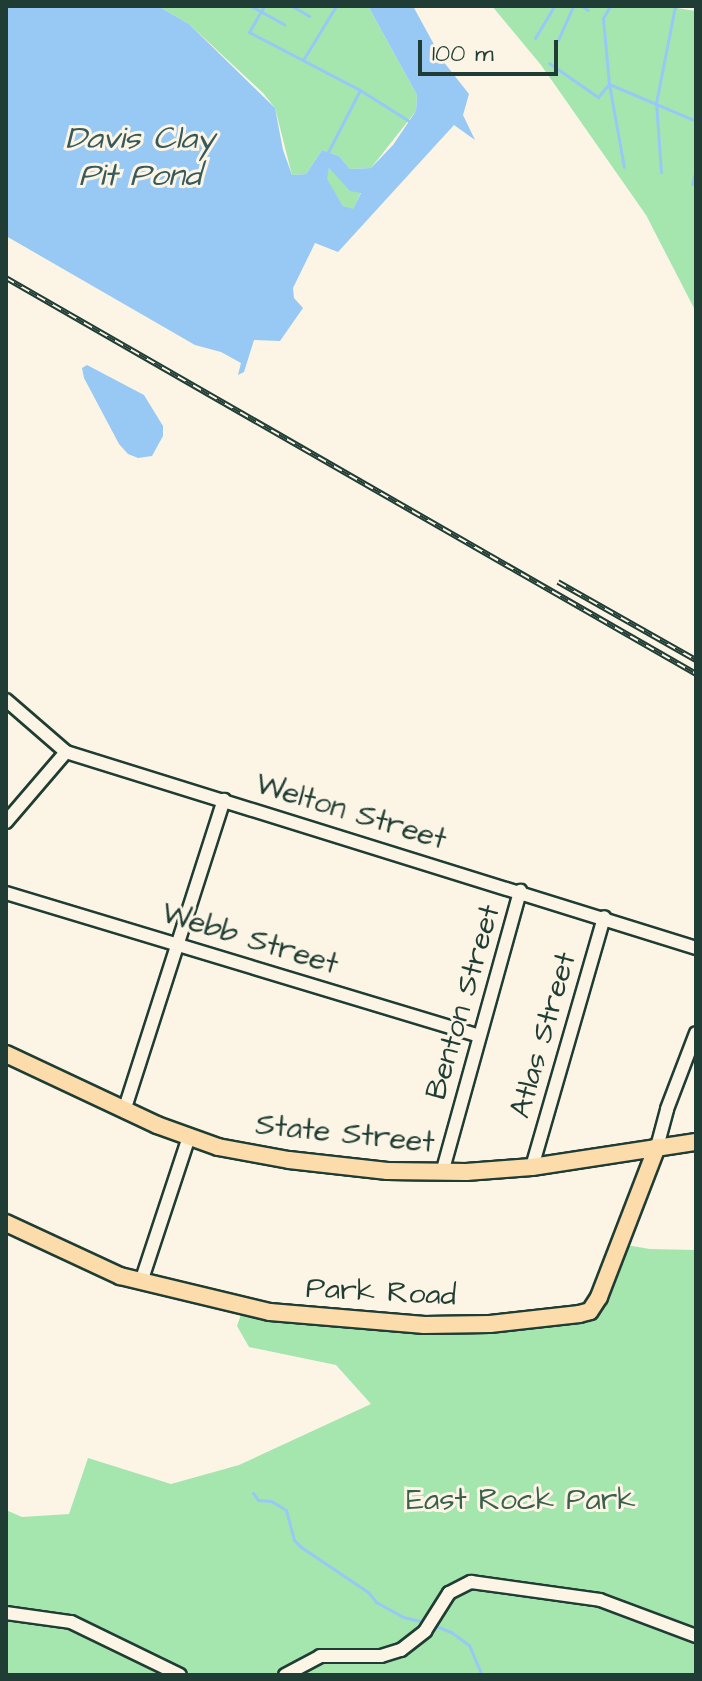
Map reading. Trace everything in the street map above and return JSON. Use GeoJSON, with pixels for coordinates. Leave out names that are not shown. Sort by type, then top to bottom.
{"type":"FeatureCollection","features":[{"type":"Feature","properties":{"kind":"main road","name":"State Street"},"geometry":{"type":"LineString","coordinates":[[6,1054],[124,1111],[189,1137],[218,1147],[289,1160],[442,1173],[532,1167],[696,1142]]}},
{"type":"Feature","properties":{"kind":"main road","name":"Park Road"},"geometry":{"type":"LineString","coordinates":[[6,1223],[111,1272],[261,1310],[379,1323],[481,1324],[586,1313],[602,1290],[657,1147]]}},
{"type":"Feature","properties":{"kind":"street","name":"Welton Street"},"geometry":{"type":"LineString","coordinates":[[6,700],[66,752],[696,948]]}},
{"type":"Feature","properties":{"kind":"street"},"geometry":{"type":"LineString","coordinates":[[6,822],[66,752]]}},
{"type":"Feature","properties":{"kind":"street"},"geometry":{"type":"LineString","coordinates":[[124,1111],[224,800]]}},
{"type":"Feature","properties":{"kind":"street","name":"Benton Street"},"geometry":{"type":"LineString","coordinates":[[442,1173],[520,891]]}},
{"type":"Feature","properties":{"kind":"street","name":"Webb Street"},"geometry":{"type":"LineString","coordinates":[[6,893],[479,1036]]}},
{"type":"Feature","properties":{"kind":"street","name":"Atlas Street"},"geometry":{"type":"LineString","coordinates":[[532,1167],[604,917]]}},
{"type":"Feature","properties":{"kind":"street"},"geometry":{"type":"LineString","coordinates":[[657,1147],[667,1109],[696,1033]]}},
{"type":"Feature","properties":{"kind":"street"},"geometry":{"type":"LineString","coordinates":[[141,1282],[189,1137]]}},
{"type":"Feature","properties":{"kind":"street"},"geometry":{"type":"LineString","coordinates":[[285,1675],[320,1656],[381,1656],[401,1650],[425,1631],[449,1593],[471,1582],[600,1600],[696,1636]]}},
{"type":"Feature","properties":{"kind":"street"},"geometry":{"type":"LineString","coordinates":[[6,1613],[71,1622],[180,1675]]}},
{"type":"Feature","properties":{"kind":"green space"},"geometry":{"type":"Polygon","coordinates":[[[158,6],[368,6],[417,95],[416,111],[371,168],[350,169],[339,156],[322,150],[306,174],[292,175],[275,108],[189,24],[158,6]]]}},
{"type":"Feature","properties":{"kind":"green space"},"geometry":{"type":"Polygon","coordinates":[[[492,6],[664,6],[696,11],[696,312],[646,215],[541,65],[492,6]]]}},
{"type":"Feature","properties":{"kind":"green space"},"geometry":{"type":"Polygon","coordinates":[[[329,168],[361,192],[353,210],[343,206],[326,179],[329,168]]]}},
{"type":"Feature","properties":{"kind":"green space","name":"East Rock Park"},"geometry":{"type":"Polygon","coordinates":[[[626,1245],[696,1250],[696,1675],[6,1675],[6,1510],[22,1517],[69,1514],[88,1458],[171,1484],[239,1465],[371,1404],[336,1365],[249,1347],[237,1326],[243,1309],[355,1328],[559,1323],[603,1311],[626,1245]]]}},
{"type":"Feature","properties":{"kind":"water","name":"Davis Clay Pit Pond"},"geometry":{"type":"Polygon","coordinates":[[[6,6],[158,6],[189,24],[275,108],[283,150],[292,175],[306,174],[322,150],[339,156],[350,169],[371,168],[393,145],[416,111],[417,95],[368,6],[413,6],[443,61],[469,94],[463,115],[475,140],[454,125],[338,252],[315,243],[293,288],[294,298],[303,308],[280,341],[254,340],[244,372],[238,375],[241,363],[221,352],[195,345],[6,236],[6,6]],[[329,168],[327,179],[343,206],[353,209],[361,193],[350,191],[329,168]]]}},
{"type":"Feature","properties":{"kind":"water"},"geometry":{"type":"Polygon","coordinates":[[[87,365],[144,395],[163,426],[163,436],[152,456],[138,458],[128,454],[119,444],[84,378],[82,368],[87,365]]]}},
{"type":"Feature","properties":{"kind":"waterway"},"geometry":{"type":"LineString","coordinates":[[251,6],[284,24]]}},
{"type":"Feature","properties":{"kind":"waterway"},"geometry":{"type":"LineString","coordinates":[[264,6],[249,32],[360,90],[328,152]]}},
{"type":"Feature","properties":{"kind":"waterway"},"geometry":{"type":"LineString","coordinates":[[292,6],[309,16]]}},
{"type":"Feature","properties":{"kind":"waterway"},"geometry":{"type":"LineString","coordinates":[[303,60],[336,6]]}},
{"type":"Feature","properties":{"kind":"waterway"},"geometry":{"type":"LineString","coordinates":[[535,38],[554,6]]}},
{"type":"Feature","properties":{"kind":"waterway"},"geometry":{"type":"LineString","coordinates":[[558,40],[573,6]]}},
{"type":"Feature","properties":{"kind":"waterway"},"geometry":{"type":"LineString","coordinates":[[582,6],[588,10]]}},
{"type":"Feature","properties":{"kind":"waterway"},"geometry":{"type":"LineString","coordinates":[[549,63],[598,97],[609,84],[603,18],[610,6]]}},
{"type":"Feature","properties":{"kind":"waterway"},"geometry":{"type":"LineString","coordinates":[[661,172],[656,103],[675,6]]}},
{"type":"Feature","properties":{"kind":"waterway"},"geometry":{"type":"LineString","coordinates":[[609,84],[696,121]]}},
{"type":"Feature","properties":{"kind":"waterway"},"geometry":{"type":"LineString","coordinates":[[609,84],[624,167]]}},
{"type":"Feature","properties":{"kind":"waterway"},"geometry":{"type":"LineString","coordinates":[[360,90],[409,121]]}},
{"type":"Feature","properties":{"kind":"waterway"},"geometry":{"type":"LineString","coordinates":[[692,184],[696,169]]}},
{"type":"Feature","properties":{"kind":"waterway"},"geometry":{"type":"LineString","coordinates":[[253,1493],[258,1500],[271,1501],[286,1510],[294,1540],[301,1547],[368,1592],[376,1602],[403,1617],[424,1622]]}},
{"type":"Feature","properties":{"kind":"waterway"},"geometry":{"type":"LineString","coordinates":[[436,1626],[469,1645],[482,1675]]}},
{"type":"Feature","properties":{"kind":"railway"},"geometry":{"type":"LineString","coordinates":[[6,278],[696,674]]}},
{"type":"Feature","properties":{"kind":"railway"},"geometry":{"type":"LineString","coordinates":[[558,582],[696,660]]}}]}
